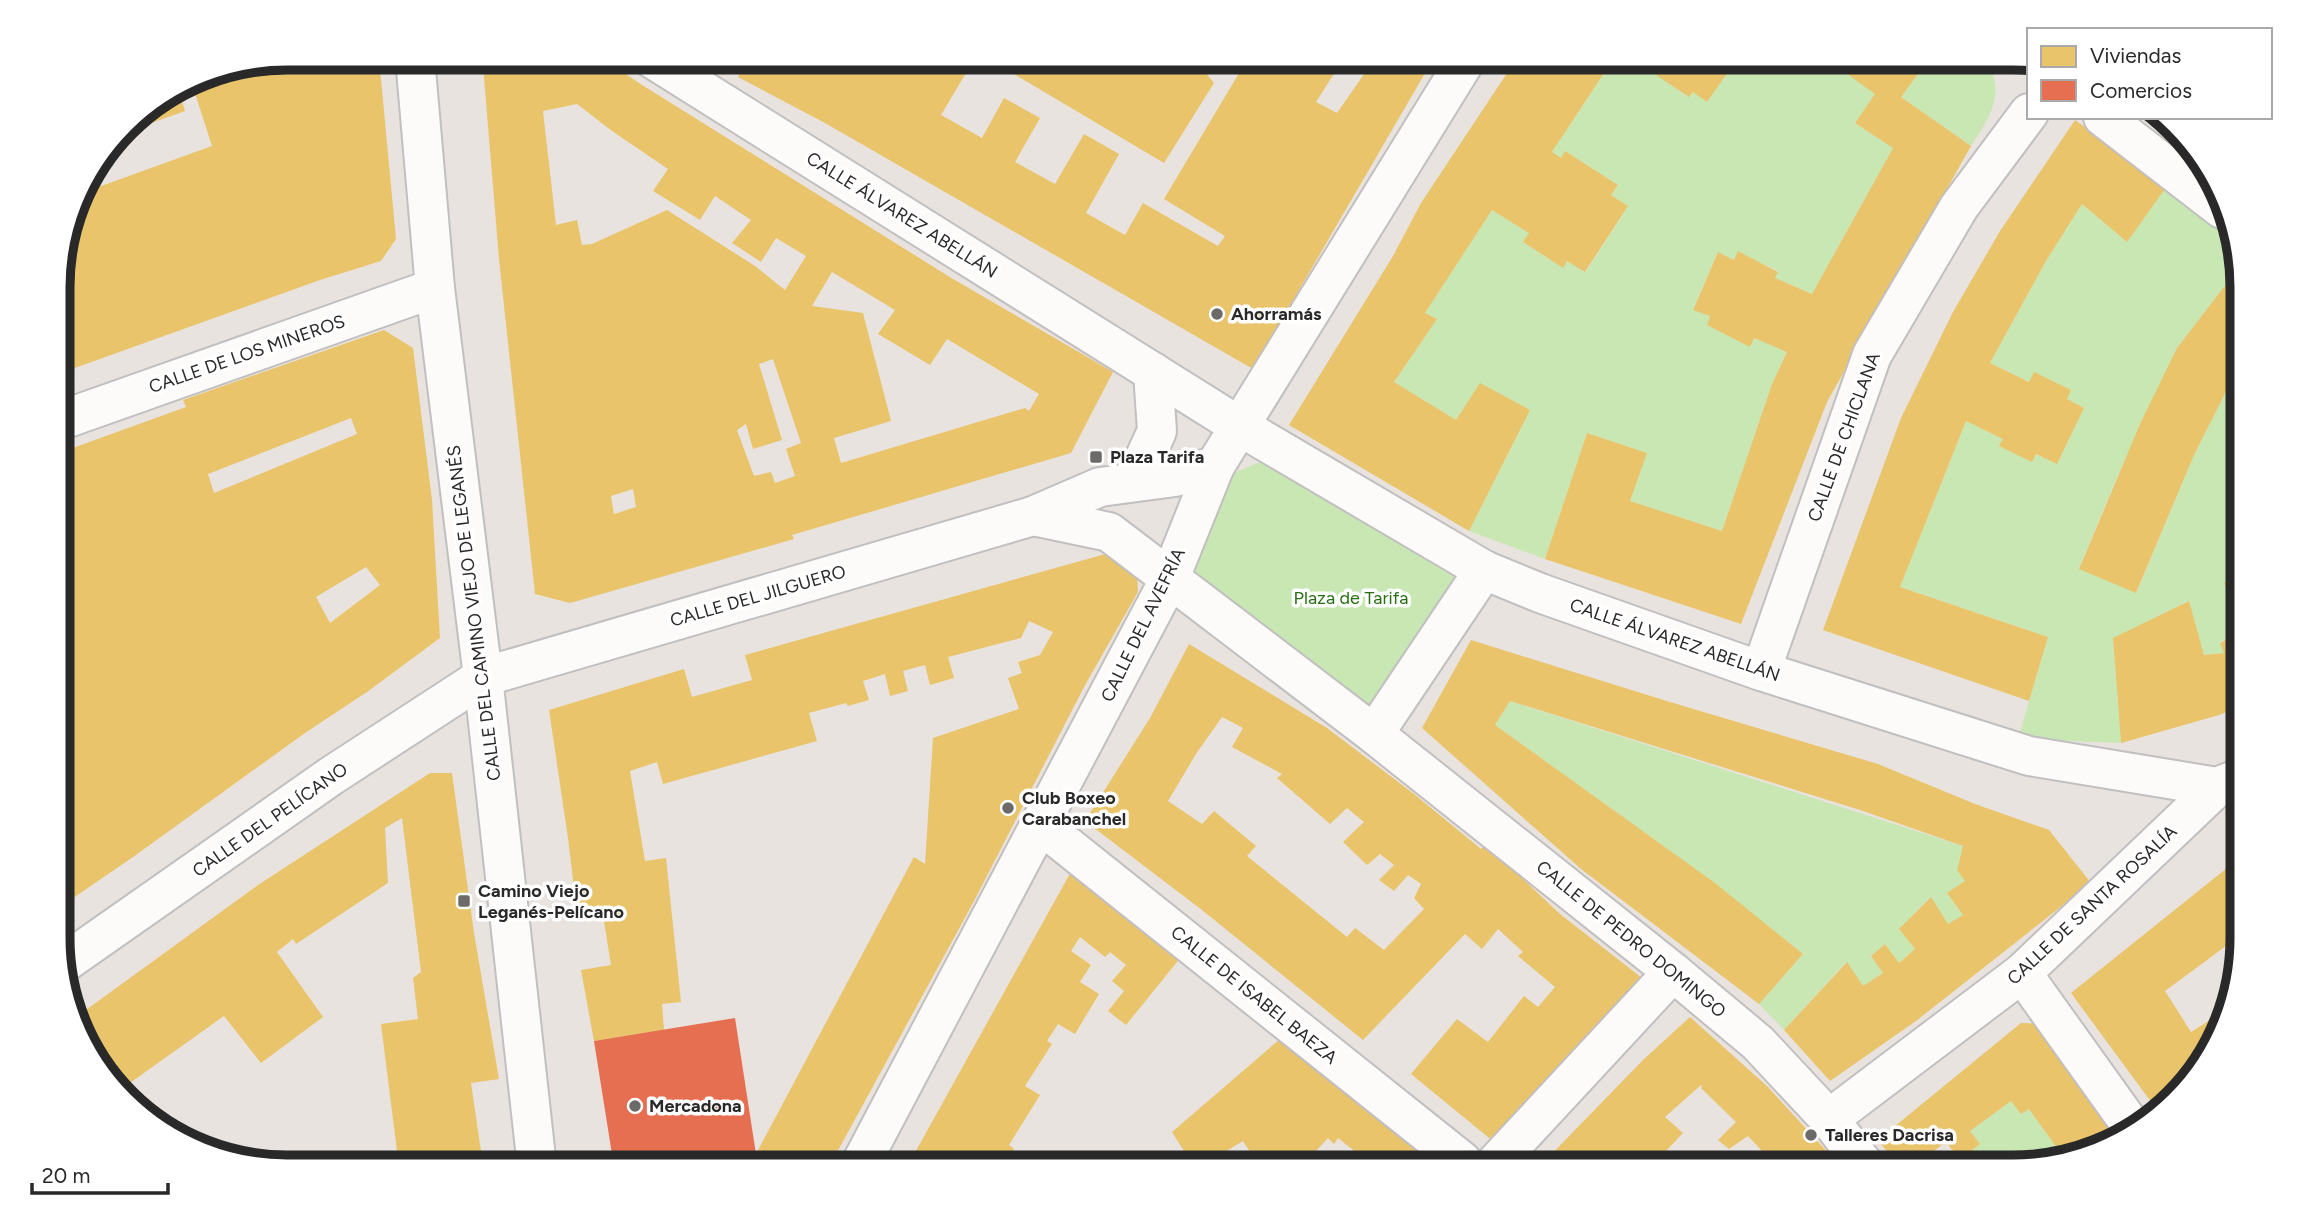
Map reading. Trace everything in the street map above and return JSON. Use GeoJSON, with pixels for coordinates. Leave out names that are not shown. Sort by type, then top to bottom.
{"type":"FeatureCollection","features":[{"type":"Feature","properties":{"kind":"street","name":"CALLE DEL CAMINO VIEJO DE LEGANÉS"},"geometry":{"type":"LineString","coordinates":[[416,70],[435,288],[483,677],[536,1155]]}},
{"type":"Feature","properties":{"kind":"street","name":"CALLE ÁLVAREZ ABELLÁN"},"geometry":{"type":"LineString","coordinates":[[670,70],[1238,426],[1484,570],[1540,593],[1761,671],[2029,756],[2229,782]]}},
{"type":"Feature","properties":{"kind":"street","name":"CALLE DEL AVEFRÍA"},"geometry":{"type":"LineString","coordinates":[[865,1155],[1170,578],[1215,466],[1456,70]]}},
{"type":"Feature","properties":{"kind":"street","name":"CALLE DE CHICLANA"},"geometry":{"type":"LineString","coordinates":[[1761,671],[1872,355],[1959,207],[2027,116]]}},
{"type":"Feature","properties":{"kind":"street"},"geometry":{"type":"LineString","coordinates":[[2107,119],[2212,201]]}},
{"type":"Feature","properties":{"kind":"street","name":"CALLE DE LOS MINEROS"},"geometry":{"type":"LineString","coordinates":[[70,417],[435,288]]}},
{"type":"Feature","properties":{"kind":"street"},"geometry":{"type":"LineString","coordinates":[[1134,481],[1157,431],[1153,372]]}},
{"type":"Feature","properties":{"kind":"street","name":"CALLE DEL JILGUERO"},"geometry":{"type":"LineString","coordinates":[[483,677],[1033,516],[1100,487],[1175,477],[1215,466]]}},
{"type":"Feature","properties":{"kind":"street","name":"CALLE DEL JILGUERO"},"geometry":{"type":"LineString","coordinates":[[1033,516],[1109,532],[1170,578]]}},
{"type":"Feature","properties":{"kind":"street"},"geometry":{"type":"LineString","coordinates":[[1170,578],[1374,734],[1484,570]]}},
{"type":"Feature","properties":{"kind":"street","name":"CALLE DEL PELÍCANO"},"geometry":{"type":"LineString","coordinates":[[71,958],[331,776],[483,677]]}},
{"type":"Feature","properties":{"kind":"street","name":"CALLE DE PEDRO DOMINGO"},"geometry":{"type":"LineString","coordinates":[[1374,734],[1758,1043],[1829,1119],[1857,1155]]}},
{"type":"Feature","properties":{"kind":"street","name":"CALLE DE SANTA ROSALÍA"},"geometry":{"type":"LineString","coordinates":[[1829,1119],[2022,972],[2229,782]]}},
{"type":"Feature","properties":{"kind":"street","name":"CALLE DE ISABEL BAEZA"},"geometry":{"type":"LineString","coordinates":[[1041,825],[1454,1155]]}},
{"type":"Feature","properties":{"kind":"street"},"geometry":{"type":"LineString","coordinates":[[1503,1155],[1673,972]]}},
{"type":"Feature","properties":{"kind":"street"},"geometry":{"type":"LineString","coordinates":[[2022,972],[2128,1122]]}},
{"type":"Feature","properties":{"kind":"green space"},"geometry":{"type":"Polygon","coordinates":[[[1606,70],[1660,70],[1657,75],[1688,97],[1693,92],[1707,102],[1730,70],[1843,70],[1875,94],[1855,123],[1893,148],[1812,294],[1775,278],[1778,271],[1738,252],[1734,260],[1718,252],[1693,309],[1710,316],[1707,325],[1750,346],[1754,338],[1787,352],[1772,384],[1722,531],[1630,501],[1646,453],[1587,433],[1545,559],[1469,531],[1530,410],[1480,384],[1456,420],[1394,382],[1436,319],[1425,313],[1492,210],[1529,233],[1524,243],[1562,267],[1567,261],[1586,272],[1628,206],[1611,195],[1618,185],[1566,152],[1561,158],[1552,152],[1606,70]]]}},
{"type":"Feature","properties":{"kind":"green space"},"geometry":{"type":"Polygon","coordinates":[[[1921,70],[1992,70],[1995,83],[1994,104],[1971,146],[1901,97],[1921,70]]]}},
{"type":"Feature","properties":{"kind":"green space"},"geometry":{"type":"Polygon","coordinates":[[[2175,173],[2211,200],[2223,231],[2229,280],[2177,348],[2117,477],[2079,568],[2137,592],[2194,455],[2230,384],[2230,580],[2224,583],[2230,598],[2230,637],[2220,642],[2224,653],[2204,655],[2188,601],[2113,639],[2121,743],[2018,739],[2048,637],[1900,587],[1966,421],[2057,464],[2084,408],[1990,363],[2046,261],[2082,204],[2127,242],[2175,173]]]}},
{"type":"Feature","properties":{"kind":"green space","name":"Plaza de Tarifa"},"geometry":{"type":"Polygon","coordinates":[[[1267,459],[1463,569],[1375,718],[1183,573],[1227,476],[1267,459]]]}},
{"type":"Feature","properties":{"kind":"green space"},"geometry":{"type":"Polygon","coordinates":[[[1510,701],[1963,846],[1957,870],[1965,881],[1947,893],[1963,915],[1948,924],[1930,897],[1900,929],[1915,949],[1899,963],[1885,944],[1871,956],[1883,973],[1863,986],[1846,962],[1784,1030],[1759,1004],[1803,954],[1714,883],[1495,725],[1510,701]]]}},
{"type":"Feature","properties":{"kind":"green space"},"geometry":{"type":"Polygon","coordinates":[[[2011,1101],[2021,1114],[2029,1109],[2058,1150],[2027,1155],[1976,1155],[1972,1150],[1980,1144],[1970,1131],[2011,1101]]]}},
{"type":"Feature","properties":{"kind":"building: Viviendas"},"geometry":{"type":"Polygon","coordinates":[[[273,70],[380,70],[396,239],[381,261],[320,280],[70,370],[70,273],[77,231],[93,189],[212,146],[194,91],[204,87],[245,74],[273,70]]]}},
{"type":"Feature","properties":{"kind":"building: Viviendas"},"geometry":{"type":"Polygon","coordinates":[[[483,70],[620,70],[953,279],[1113,372],[1071,453],[792,535],[794,539],[570,603],[535,594],[499,259],[483,70]],[[577,104],[543,111],[556,225],[577,220],[582,245],[592,244],[667,210],[755,266],[785,290],[806,256],[776,238],[761,262],[732,243],[751,220],[715,196],[700,220],[653,191],[668,169],[577,104]],[[832,272],[812,306],[863,313],[891,421],[834,438],[841,463],[1025,408],[1029,411],[1039,394],[947,339],[930,365],[878,334],[895,310],[832,272]],[[773,359],[759,364],[782,440],[753,449],[746,424],[737,430],[754,476],[771,472],[775,483],[795,476],[786,449],[801,443],[773,359]],[[633,489],[611,496],[614,514],[636,507],[633,489]]]}},
{"type":"Feature","properties":{"kind":"building: Viviendas"},"geometry":{"type":"Polygon","coordinates":[[[742,70],[968,70],[941,115],[982,138],[1004,98],[1040,118],[1015,162],[1055,184],[1084,134],[1119,154],[1086,213],[1125,235],[1143,203],[1218,246],[1225,236],[1164,199],[1241,70],[1336,70],[1316,102],[1337,113],[1367,70],[1427,70],[1253,369],[825,123],[738,77],[742,70]]]}},
{"type":"Feature","properties":{"kind":"building: Viviendas"},"geometry":{"type":"Polygon","coordinates":[[[1007,70],[1204,70],[1214,83],[1164,163],[1007,70]]]}},
{"type":"Feature","properties":{"kind":"building: Viviendas"},"geometry":{"type":"Polygon","coordinates":[[[1509,70],[1606,70],[1552,152],[1561,158],[1565,151],[1618,185],[1611,195],[1628,206],[1585,272],[1567,261],[1563,268],[1523,242],[1529,233],[1492,210],[1425,313],[1437,319],[1394,382],[1456,420],[1480,383],[1530,410],[1469,531],[1289,425],[1393,256],[1421,203],[1509,70]]]}},
{"type":"Feature","properties":{"kind":"building: Viviendas"},"geometry":{"type":"Polygon","coordinates":[[[1660,70],[1730,70],[1707,102],[1693,92],[1689,97],[1656,75],[1660,70]]]}},
{"type":"Feature","properties":{"kind":"building: Viviendas"},"geometry":{"type":"Polygon","coordinates":[[[1842,70],[1921,70],[1901,97],[1971,146],[1827,402],[1741,624],[1545,559],[1587,433],[1647,453],[1630,501],[1722,531],[1772,384],[1787,352],[1754,338],[1750,347],[1707,325],[1710,316],[1693,310],[1718,252],[1734,260],[1738,251],[1778,272],[1775,278],[1812,294],[1893,148],[1855,123],[1875,94],[1842,70]]]}},
{"type":"Feature","properties":{"kind":"building: Viviendas"},"geometry":{"type":"Polygon","coordinates":[[[181,98],[185,111],[143,126],[155,115],[181,98]]]}},
{"type":"Feature","properties":{"kind":"building: Viviendas"},"geometry":{"type":"Polygon","coordinates":[[[2075,120],[2167,186],[2127,242],[2082,204],[2046,261],[1990,363],[2029,382],[2034,372],[2071,390],[2067,399],[2084,408],[2057,464],[2036,454],[2032,462],[1999,446],[2003,439],[1966,421],[1900,587],[2048,637],[2029,701],[1823,630],[1901,418],[1953,312],[2000,231],[2075,120]]]}},
{"type":"Feature","properties":{"kind":"building: Viviendas"},"geometry":{"type":"Polygon","coordinates":[[[2229,280],[2230,384],[2194,455],[2136,593],[2079,569],[2140,424],[2177,348],[2229,280]]]}},
{"type":"Feature","properties":{"kind":"building: Viviendas"},"geometry":{"type":"Polygon","coordinates":[[[384,330],[413,348],[432,500],[440,638],[70,900],[70,449],[186,407],[183,400],[384,330]],[[351,418],[208,474],[214,493],[357,434],[351,418]],[[366,567],[316,597],[330,623],[380,585],[366,567]]]}},
{"type":"Feature","properties":{"kind":"building: Viviendas"},"geometry":{"type":"Polygon","coordinates":[[[1109,553],[1137,574],[1138,592],[1084,687],[973,903],[836,1155],[756,1154],[914,857],[925,864],[933,738],[1019,709],[1008,678],[1022,673],[1018,662],[1040,655],[1053,632],[1029,621],[1021,638],[948,657],[954,678],[930,685],[925,665],[903,671],[908,691],[890,696],[885,674],[863,681],[869,700],[809,713],[817,741],[663,784],[657,762],[630,771],[645,861],[666,858],[681,1002],[662,1004],[664,1030],[594,1041],[581,970],[611,965],[602,909],[577,913],[549,710],[684,669],[692,697],[752,680],[745,655],[1109,553]]]}},
{"type":"Feature","properties":{"kind":"building: Viviendas"},"geometry":{"type":"Polygon","coordinates":[[[2230,580],[2230,597],[2224,583],[2230,580]]]}},
{"type":"Feature","properties":{"kind":"building: Viviendas"},"geometry":{"type":"Polygon","coordinates":[[[2189,601],[2204,655],[2224,653],[2220,643],[2230,637],[2230,711],[2121,743],[2113,638],[2189,601]]]}},
{"type":"Feature","properties":{"kind":"building: Viviendas"},"geometry":{"type":"Polygon","coordinates":[[[1471,640],[1878,764],[1975,804],[2049,830],[2091,883],[1916,1021],[1830,1081],[1784,1030],[1847,962],[1863,986],[1883,973],[1871,956],[1885,944],[1899,963],[1915,949],[1899,929],[1931,897],[1948,924],[1963,915],[1947,893],[1965,881],[1957,870],[1963,846],[1860,810],[1510,701],[1495,725],[1715,883],[1803,954],[1759,1004],[1581,869],[1422,728],[1471,640]]]}},
{"type":"Feature","properties":{"kind":"building: Viviendas"},"geometry":{"type":"Polygon","coordinates":[[[1189,644],[1327,728],[1481,849],[1486,844],[1560,914],[1642,978],[1494,1142],[1411,1074],[1457,1019],[1488,1042],[1524,996],[1538,1007],[1555,987],[1518,956],[1523,952],[1498,929],[1482,949],[1465,934],[1363,1040],[1202,910],[1085,821],[1150,718],[1189,644]],[[1222,717],[1168,801],[1202,824],[1214,811],[1256,846],[1247,856],[1347,937],[1355,928],[1384,950],[1424,909],[1414,898],[1421,884],[1408,875],[1394,891],[1379,880],[1394,865],[1380,854],[1367,865],[1343,842],[1364,822],[1347,808],[1330,824],[1277,778],[1282,774],[1232,747],[1243,728],[1222,717]]]}},
{"type":"Feature","properties":{"kind":"building: Viviendas"},"geometry":{"type":"Polygon","coordinates":[[[430,773],[452,773],[474,933],[499,1079],[471,1083],[482,1155],[397,1155],[381,1024],[418,1019],[413,978],[421,972],[402,818],[385,828],[388,883],[296,944],[293,939],[277,952],[323,1017],[261,1063],[224,1016],[128,1084],[115,1070],[99,1046],[84,1012],[258,885],[430,773]]]}},
{"type":"Feature","properties":{"kind":"building: Viviendas"},"geometry":{"type":"Polygon","coordinates":[[[2230,866],[2230,943],[2165,991],[2191,1032],[2210,1020],[2212,1024],[2193,1059],[2176,1081],[2152,1104],[2071,993],[2230,866]]]}},
{"type":"Feature","properties":{"kind":"building: Viviendas"},"geometry":{"type":"Polygon","coordinates":[[[1072,870],[1181,957],[1126,1025],[1108,1011],[1124,991],[1112,981],[1126,965],[1110,952],[1105,957],[1080,937],[1071,951],[1091,965],[1080,982],[1099,994],[1075,1034],[1058,1024],[1047,1041],[1052,1044],[1025,1086],[1040,1095],[1009,1145],[1014,1149],[1011,1155],[914,1155],[1072,870]]]}},
{"type":"Feature","properties":{"kind":"building: Viviendas"},"geometry":{"type":"Polygon","coordinates":[[[1690,1017],[1768,1087],[1830,1155],[1756,1155],[1762,1151],[1748,1136],[1729,1149],[1718,1140],[1736,1122],[1701,1085],[1665,1117],[1683,1133],[1662,1155],[1551,1155],[1644,1059],[1690,1017]]]}},
{"type":"Feature","properties":{"kind":"building: Viviendas"},"geometry":{"type":"Polygon","coordinates":[[[2021,1023],[2043,1024],[2119,1127],[2083,1143],[2058,1150],[2029,1109],[2021,1114],[2011,1101],[1970,1131],[1980,1144],[1972,1150],[1976,1155],[1956,1155],[1946,1142],[1931,1153],[1933,1155],[1890,1155],[1878,1140],[2021,1023]]]}},
{"type":"Feature","properties":{"kind":"building: Viviendas"},"geometry":{"type":"Polygon","coordinates":[[[1280,1039],[1425,1155],[1359,1155],[1338,1138],[1334,1144],[1328,1138],[1312,1155],[1252,1155],[1243,1141],[1220,1155],[1186,1155],[1172,1132],[1280,1039]]]}},
{"type":"Feature","properties":{"kind":"building: Comercios"},"geometry":{"type":"Polygon","coordinates":[[[735,1018],[758,1155],[612,1155],[594,1041],[735,1018]]]}},
{"type":"Feature","properties":{"kind":"place","name":"Ahorramás"},"geometry":{"type":"Point","coordinates":[1217,314]}},
{"type":"Feature","properties":{"kind":"place","name":"Plaza Tarifa"},"geometry":{"type":"Point","coordinates":[1096,457]}},
{"type":"Feature","properties":{"kind":"place","name":"Club Boxeo Carabanchel"},"geometry":{"type":"Point","coordinates":[1008,808]}},
{"type":"Feature","properties":{"kind":"place","name":"Camino Viejo Leganés-Pelícano"},"geometry":{"type":"Point","coordinates":[464,901]}},
{"type":"Feature","properties":{"kind":"place","name":"Mercadona"},"geometry":{"type":"Point","coordinates":[635,1106]}},
{"type":"Feature","properties":{"kind":"place","name":"Talleres Dacrisa"},"geometry":{"type":"Point","coordinates":[1811,1135]}}]}
